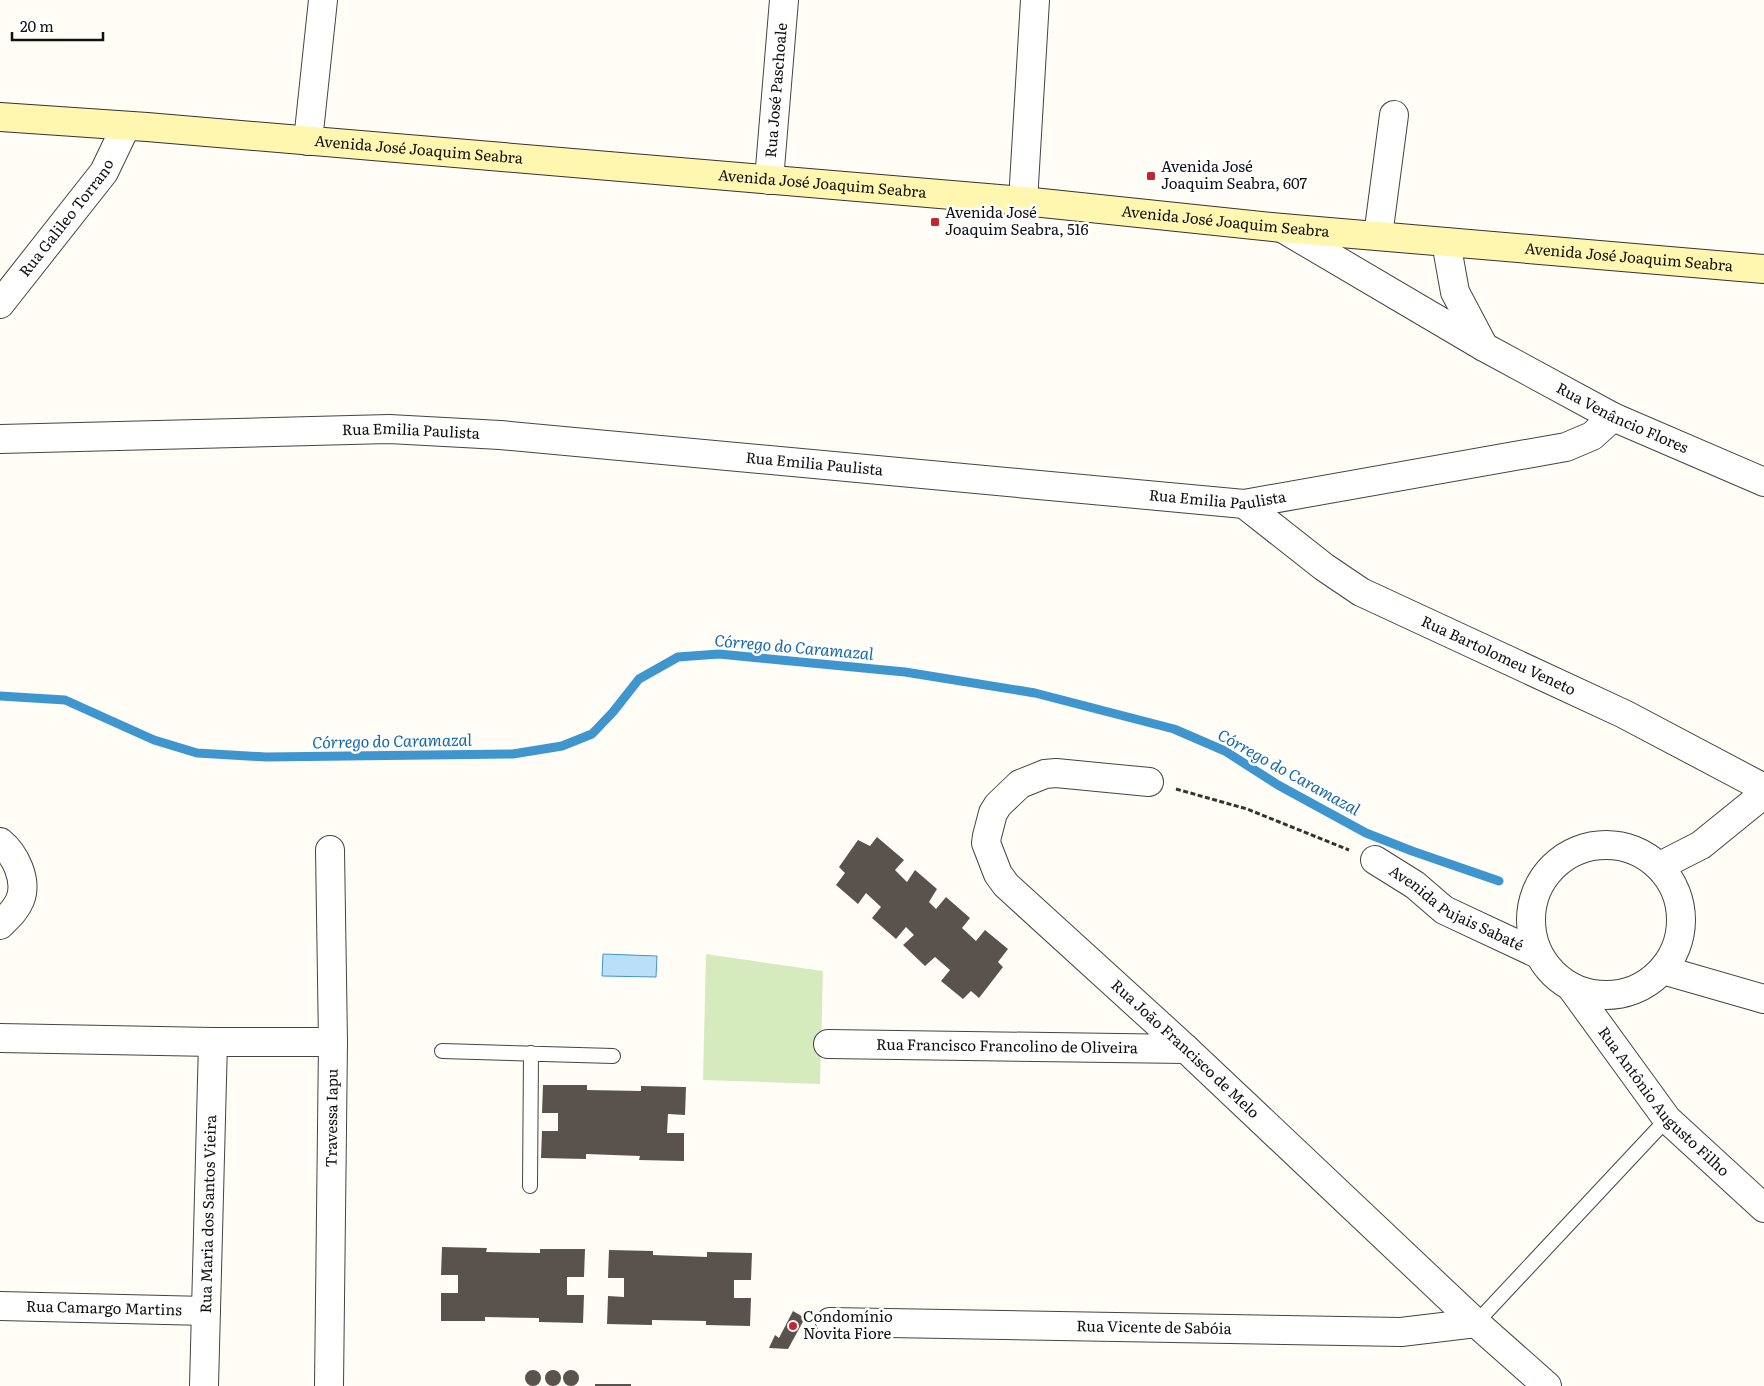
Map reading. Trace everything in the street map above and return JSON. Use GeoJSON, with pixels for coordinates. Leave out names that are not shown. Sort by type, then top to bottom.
{"type":"FeatureCollection","features":[{"type":"Feature","properties":{"kind":"main road","name":"Avenida José Joaquim Seabra"},"geometry":{"type":"LineString","coordinates":[[0,117],[1023,201],[1282,228],[1764,269]]}},
{"type":"Feature","properties":{"kind":"street"},"geometry":{"type":"LineString","coordinates":[[308,141],[323,0]]}},
{"type":"Feature","properties":{"kind":"street","name":"Rua José Paschoale"},"geometry":{"type":"LineString","coordinates":[[769,180],[784,0]]}},
{"type":"Feature","properties":{"kind":"street"},"geometry":{"type":"LineString","coordinates":[[1023,201],[1036,0]]}},
{"type":"Feature","properties":{"kind":"street"},"geometry":{"type":"LineString","coordinates":[[1378,236],[1394,115]]}},
{"type":"Feature","properties":{"kind":"street","name":"Rua Galileo Torrano"},"geometry":{"type":"LineString","coordinates":[[0,304],[104,172],[126,126]]}},
{"type":"Feature","properties":{"kind":"street","name":"Rua Venâncio Flores"},"geometry":{"type":"LineString","coordinates":[[1282,228],[1484,347],[1614,417],[1764,482]]}},
{"type":"Feature","properties":{"kind":"street"},"geometry":{"type":"LineString","coordinates":[[1446,242],[1455,292],[1484,347]]}},
{"type":"Feature","properties":{"kind":"street","name":"Rua Emilia Paulista"},"geometry":{"type":"LineString","coordinates":[[0,439],[388,429],[435,431],[727,455],[1244,504],[1566,447],[1592,436],[1614,417]]}},
{"type":"Feature","properties":{"kind":"street","name":"Rua Bartolomeu Veneto"},"geometry":{"type":"LineString","coordinates":[[1244,504],[1324,567],[1361,592],[1624,714],[1764,788]]}},
{"type":"Feature","properties":{"kind":"street","name":"Rua João Francisco de Melo"},"geometry":{"type":"LineString","coordinates":[[1149,782],[1108,777],[1045,774],[1020,784],[998,805],[986,836],[986,843],[998,874],[1006,884],[1186,1049],[1476,1324],[1547,1386]]}},
{"type":"Feature","properties":{"kind":"street"},"geometry":{"type":"LineString","coordinates":[[1660,866],[1701,845],[1764,794]]}},
{"type":"Feature","properties":{"kind":"street"},"geometry":{"type":"LineString","coordinates":[[0,842],[8,849],[21,876],[21,898],[14,911],[0,925]]}},
{"type":"Feature","properties":{"kind":"street"},"geometry":{"type":"LineString","coordinates":[[1596,845],[1620,845],[1642,853],[1660,866],[1673,884],[1681,905],[1682,927],[1676,950],[1663,970],[1646,986],[1620,994],[1595,995],[1571,987],[1552,973],[1538,954],[1531,931],[1532,907],[1539,884],[1554,865],[1573,852],[1596,845]]}},
{"type":"Feature","properties":{"kind":"street","name":"Travessa Iapu"},"geometry":{"type":"LineString","coordinates":[[328,1386],[333,1042],[330,850]]}},
{"type":"Feature","properties":{"kind":"street","name":"Avenida Pujais Sabaté"},"geometry":{"type":"LineString","coordinates":[[1375,860],[1415,885],[1444,910],[1538,954]]}},
{"type":"Feature","properties":{"kind":"street"},"geometry":{"type":"LineString","coordinates":[[1663,970],[1764,999]]}},
{"type":"Feature","properties":{"kind":"street","name":"Rua Antônio Augusto Filho"},"geometry":{"type":"LineString","coordinates":[[1571,987],[1667,1119],[1764,1208]]}},
{"type":"Feature","properties":{"kind":"street"},"geometry":{"type":"LineString","coordinates":[[0,1038],[333,1042]]}},
{"type":"Feature","properties":{"kind":"street","name":"Rua Maria dos Santos Vieira"},"geometry":{"type":"LineString","coordinates":[[204,1386],[213,1042]]}},
{"type":"Feature","properties":{"kind":"street","name":"Rua Francisco Francolino de Oliveira"},"geometry":{"type":"LineString","coordinates":[[828,1044],[1186,1049]]}},
{"type":"Feature","properties":{"kind":"street","name":"Rua Camargo Martins"},"geometry":{"type":"LineString","coordinates":[[0,1306],[206,1311]]}},
{"type":"Feature","properties":{"kind":"street","name":"Rua Vicente de Sabóia"},"geometry":{"type":"LineString","coordinates":[[830,1322],[1401,1332],[1476,1324]]}},
{"type":"Feature","properties":{"kind":"lane"},"geometry":{"type":"LineString","coordinates":[[442,1051],[613,1056]]}},
{"type":"Feature","properties":{"kind":"lane"},"geometry":{"type":"LineString","coordinates":[[530,1186],[532,1053]]}},
{"type":"Feature","properties":{"kind":"lane"},"geometry":{"type":"LineString","coordinates":[[1476,1324],[1667,1119]]}},
{"type":"Feature","properties":{"kind":"path"},"geometry":{"type":"LineString","coordinates":[[1149,782],[1248,809],[1375,860]]}},
{"type":"Feature","properties":{"kind":"green space"},"geometry":{"type":"Polygon","coordinates":[[[706,954],[823,971],[820,1084],[703,1080],[706,954]]]}},
{"type":"Feature","properties":{"kind":"water"},"geometry":{"type":"Polygon","coordinates":[[[603,954],[657,956],[656,977],[602,976],[603,954]]]}},
{"type":"Feature","properties":{"kind":"building"},"geometry":{"type":"Polygon","coordinates":[[[877,837],[904,860],[895,870],[907,882],[915,870],[937,889],[929,902],[936,909],[946,897],[970,918],[962,928],[976,941],[985,930],[1008,949],[998,962],[1003,967],[979,998],[971,991],[963,999],[941,981],[950,970],[935,957],[925,966],[903,945],[914,935],[906,927],[896,939],[872,918],[881,907],[866,893],[858,904],[836,885],[845,873],[839,867],[858,840],[870,846],[877,837]]]}},
{"type":"Feature","properties":{"kind":"building"},"geometry":{"type":"Polygon","coordinates":[[[543,1085],[587,1085],[587,1090],[641,1091],[641,1086],[686,1087],[685,1115],[668,1114],[667,1133],[684,1133],[684,1161],[639,1160],[640,1156],[586,1154],[586,1159],[541,1158],[542,1131],[558,1131],[558,1113],[542,1113],[543,1085]]]}},
{"type":"Feature","properties":{"kind":"building"},"geometry":{"type":"Polygon","coordinates":[[[442,1247],[487,1248],[486,1252],[540,1253],[540,1249],[585,1249],[584,1277],[567,1277],[567,1295],[584,1295],[583,1323],[539,1322],[539,1318],[485,1317],[485,1321],[441,1321],[441,1293],[458,1293],[458,1275],[441,1275],[442,1247]]]}},
{"type":"Feature","properties":{"kind":"building"},"geometry":{"type":"Polygon","coordinates":[[[609,1250],[653,1251],[653,1255],[707,1257],[707,1252],[752,1253],[751,1280],[734,1280],[734,1298],[751,1298],[750,1326],[706,1325],[706,1321],[652,1320],[652,1325],[607,1324],[608,1296],[624,1297],[624,1278],[608,1278],[609,1250]]]}},
{"type":"Feature","properties":{"kind":"building","name":"Condomínio Novita Fiore"},"geometry":{"type":"Polygon","coordinates":[[[793,1311],[805,1318],[788,1349],[769,1348],[775,1335],[779,1338],[793,1311]]]}},
{"type":"Feature","properties":{"kind":"building"},"geometry":{"type":"Polygon","coordinates":[[[533,1370],[539,1372],[541,1378],[539,1384],[533,1386],[527,1384],[525,1378],[527,1372],[533,1370]]]}},
{"type":"Feature","properties":{"kind":"building"},"geometry":{"type":"Polygon","coordinates":[[[553,1370],[559,1372],[561,1378],[559,1384],[553,1386],[547,1384],[545,1378],[547,1372],[553,1370]]]}},
{"type":"Feature","properties":{"kind":"building"},"geometry":{"type":"Polygon","coordinates":[[[571,1370],[577,1372],[579,1378],[577,1384],[571,1386],[565,1384],[563,1378],[565,1372],[571,1370]]]}},
{"type":"Feature","properties":{"kind":"building"},"geometry":{"type":"Polygon","coordinates":[[[595,1384],[631,1384],[631,1386],[595,1386],[595,1384]]]}},
{"type":"Feature","properties":{"kind":"waterway","name":"Córrego do Caramazal"},"geometry":{"type":"LineString","coordinates":[[0,696],[65,700],[154,740],[197,753],[266,757],[513,754],[562,746],[592,734],[613,712],[639,679],[678,657],[719,654],[905,672],[1035,693],[1174,729],[1225,751],[1278,785],[1366,833],[1499,881]]}},
{"type":"Feature","properties":{"kind":"place","name":"Avenida José Joaquim Seabra, 607"},"geometry":{"type":"Point","coordinates":[1151,176]}},
{"type":"Feature","properties":{"kind":"place","name":"Avenida José Joaquim Seabra, 516"},"geometry":{"type":"Point","coordinates":[935,222]}},
{"type":"Feature","properties":{"kind":"place","name":"Condomínio Novita Fiore"},"geometry":{"type":"Point","coordinates":[793,1326]}}]}
